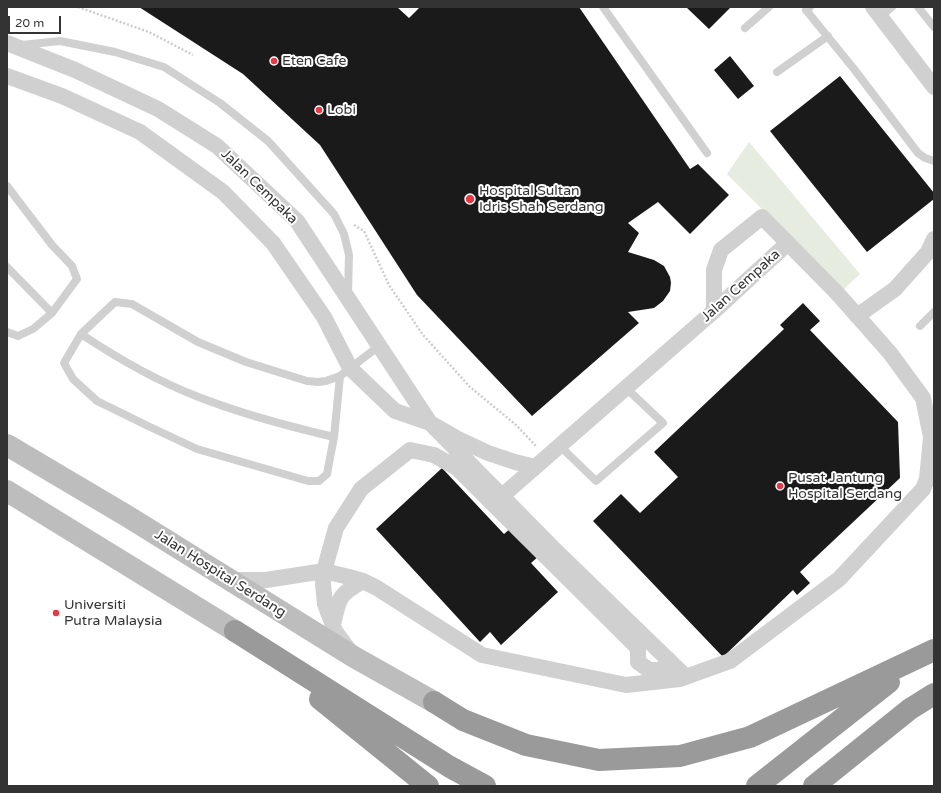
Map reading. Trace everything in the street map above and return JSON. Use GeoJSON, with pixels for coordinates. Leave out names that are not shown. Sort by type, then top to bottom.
{"type":"FeatureCollection","features":[{"type":"Feature","properties":{"kind":"highway"},"geometry":{"type":"LineString","coordinates":[[235,631],[428,786]]}},
{"type":"Feature","properties":{"kind":"highway"},"geometry":{"type":"LineString","coordinates":[[235,631],[450,767],[485,786]]}},
{"type":"Feature","properties":{"kind":"highway"},"geometry":{"type":"LineString","coordinates":[[434,702],[463,720],[526,745],[599,760],[680,756],[750,737],[934,650]]}},
{"type":"Feature","properties":{"kind":"highway"},"geometry":{"type":"LineString","coordinates":[[756,786],[885,684],[934,650]]}},
{"type":"Feature","properties":{"kind":"highway"},"geometry":{"type":"LineString","coordinates":[[814,786],[910,709],[934,694]]}},
{"type":"Feature","properties":{"kind":"main road","name":"Jalan Hospital Serdang"},"geometry":{"type":"LineString","coordinates":[[7,445],[126,516],[354,657],[434,702]]}},
{"type":"Feature","properties":{"kind":"main road"},"geometry":{"type":"LineString","coordinates":[[7,491],[235,631]]}},
{"type":"Feature","properties":{"kind":"street"},"geometry":{"type":"LineString","coordinates":[[882,10],[934,87]]}},
{"type":"Feature","properties":{"kind":"street","name":"Jalan Cempaka"},"geometry":{"type":"LineString","coordinates":[[11,45],[75,70],[158,109],[217,146],[297,221],[430,423],[502,496],[714,312],[788,243],[890,353],[923,398],[931,437],[927,480],[923,489],[839,580],[730,661],[680,679],[626,685],[482,655],[377,588],[363,581],[349,577],[324,572],[266,580],[230,580]]}},
{"type":"Feature","properties":{"kind":"street","name":"Jalan Cempaka"},"geometry":{"type":"LineString","coordinates":[[7,76],[62,96],[140,132],[223,192],[273,243],[324,317],[345,372],[395,411],[430,423],[458,439],[488,453],[515,462],[540,462]]}},
{"type":"Feature","properties":{"kind":"street"},"geometry":{"type":"LineString","coordinates":[[714,312],[714,270],[721,250],[762,217],[788,243]]}},
{"type":"Feature","properties":{"kind":"street"},"geometry":{"type":"LineString","coordinates":[[857,316],[894,289],[928,252],[934,239]]}},
{"type":"Feature","properties":{"kind":"street"},"geometry":{"type":"LineString","coordinates":[[354,657],[335,631],[325,604],[323,584],[324,572],[336,528],[361,489],[410,450],[434,454],[457,468],[638,648],[638,662],[649,670],[663,670],[668,659]]}},
{"type":"Feature","properties":{"kind":"street"},"geometry":{"type":"LineString","coordinates":[[502,496],[558,553],[686,677]]}},
{"type":"Feature","properties":{"kind":"street"},"geometry":{"type":"LineString","coordinates":[[333,625],[339,599],[348,589],[363,581]]}},
{"type":"Feature","properties":{"kind":"lane"},"geometry":{"type":"LineString","coordinates":[[603,7],[707,153]]}},
{"type":"Feature","properties":{"kind":"lane"},"geometry":{"type":"LineString","coordinates":[[745,28],[769,7]]}},
{"type":"Feature","properties":{"kind":"lane"},"geometry":{"type":"LineString","coordinates":[[918,7],[934,27]]}},
{"type":"Feature","properties":{"kind":"lane"},"geometry":{"type":"LineString","coordinates":[[807,8],[918,153],[925,158],[934,161]]}},
{"type":"Feature","properties":{"kind":"lane"},"geometry":{"type":"LineString","coordinates":[[777,72],[828,36]]}},
{"type":"Feature","properties":{"kind":"lane"},"geometry":{"type":"LineString","coordinates":[[11,45],[60,41],[115,52],[164,67],[220,103],[268,141],[334,214],[344,234],[350,254],[348,299]]}},
{"type":"Feature","properties":{"kind":"lane"},"geometry":{"type":"LineString","coordinates":[[7,186],[52,245],[72,266],[76,279],[52,313],[33,329],[18,336],[7,332]]}},
{"type":"Feature","properties":{"kind":"lane"},"geometry":{"type":"LineString","coordinates":[[7,266],[52,313]]}},
{"type":"Feature","properties":{"kind":"lane"},"geometry":{"type":"LineString","coordinates":[[345,372],[327,474],[319,481],[308,481],[197,449],[97,401],[73,379],[64,363],[81,334],[115,302],[132,304],[198,342],[246,362],[307,381],[326,381],[345,372],[379,346]]}},
{"type":"Feature","properties":{"kind":"lane"},"geometry":{"type":"LineString","coordinates":[[920,326],[934,312]]}},
{"type":"Feature","properties":{"kind":"lane"},"geometry":{"type":"LineString","coordinates":[[81,334],[123,362],[195,396],[282,425],[334,437]]}},
{"type":"Feature","properties":{"kind":"lane"},"geometry":{"type":"LineString","coordinates":[[559,445],[596,481],[663,423],[626,388]]}},
{"type":"Feature","properties":{"kind":"path"},"geometry":{"type":"LineString","coordinates":[[78,7],[149,32],[193,55]]}},
{"type":"Feature","properties":{"kind":"path"},"geometry":{"type":"LineString","coordinates":[[334,214],[364,231],[389,285],[423,336],[466,382],[515,424],[540,462]]}},
{"type":"Feature","properties":{"kind":"shaded area"},"geometry":{"type":"Polygon","coordinates":[[[749,142],[860,274],[843,290],[727,174],[749,142]]]}},
{"type":"Feature","properties":{"kind":"building"},"geometry":{"type":"Polygon","coordinates":[[[139,7],[397,7],[409,18],[420,7],[579,7],[690,169],[698,164],[729,195],[690,234],[658,202],[628,223],[639,233],[628,252],[654,260],[664,266],[670,277],[670,291],[663,301],[654,308],[628,312],[639,323],[532,416],[417,295],[320,145],[243,74],[139,7]]]}},
{"type":"Feature","properties":{"kind":"building"},"geometry":{"type":"Polygon","coordinates":[[[686,7],[731,7],[709,29],[686,7]]]}},
{"type":"Feature","properties":{"kind":"building"},"geometry":{"type":"Polygon","coordinates":[[[730,56],[754,86],[738,99],[714,70],[730,56]]]}},
{"type":"Feature","properties":{"kind":"building"},"geometry":{"type":"Polygon","coordinates":[[[840,76],[934,193],[934,199],[867,252],[770,131],[840,76]]]}},
{"type":"Feature","properties":{"kind":"building","name":"Pusat Jantung Hospital Serdang"},"geometry":{"type":"Polygon","coordinates":[[[803,303],[820,321],[810,330],[898,422],[900,478],[800,572],[810,583],[797,595],[793,590],[723,657],[593,521],[621,494],[640,513],[678,477],[654,452],[784,329],[780,325],[803,303]]]}},
{"type":"Feature","properties":{"kind":"building"},"geometry":{"type":"Polygon","coordinates":[[[442,468],[504,534],[512,527],[539,556],[531,563],[558,592],[501,645],[490,632],[480,642],[376,529],[442,468]]]}},
{"type":"Feature","properties":{"kind":"place","name":"Eten Cafe"},"geometry":{"type":"Point","coordinates":[274,61]}},
{"type":"Feature","properties":{"kind":"place","name":"Lobi"},"geometry":{"type":"Point","coordinates":[319,110]}},
{"type":"Feature","properties":{"kind":"place","name":"Hospital Sultan Idris Shah Serdang"},"geometry":{"type":"Point","coordinates":[470,199]}},
{"type":"Feature","properties":{"kind":"place","name":"Pusat Jantung Hospital Serdang"},"geometry":{"type":"Point","coordinates":[780,486]}},
{"type":"Feature","properties":{"kind":"place","name":"Universiti Putra Malaysia"},"geometry":{"type":"Point","coordinates":[56,613]}}]}
